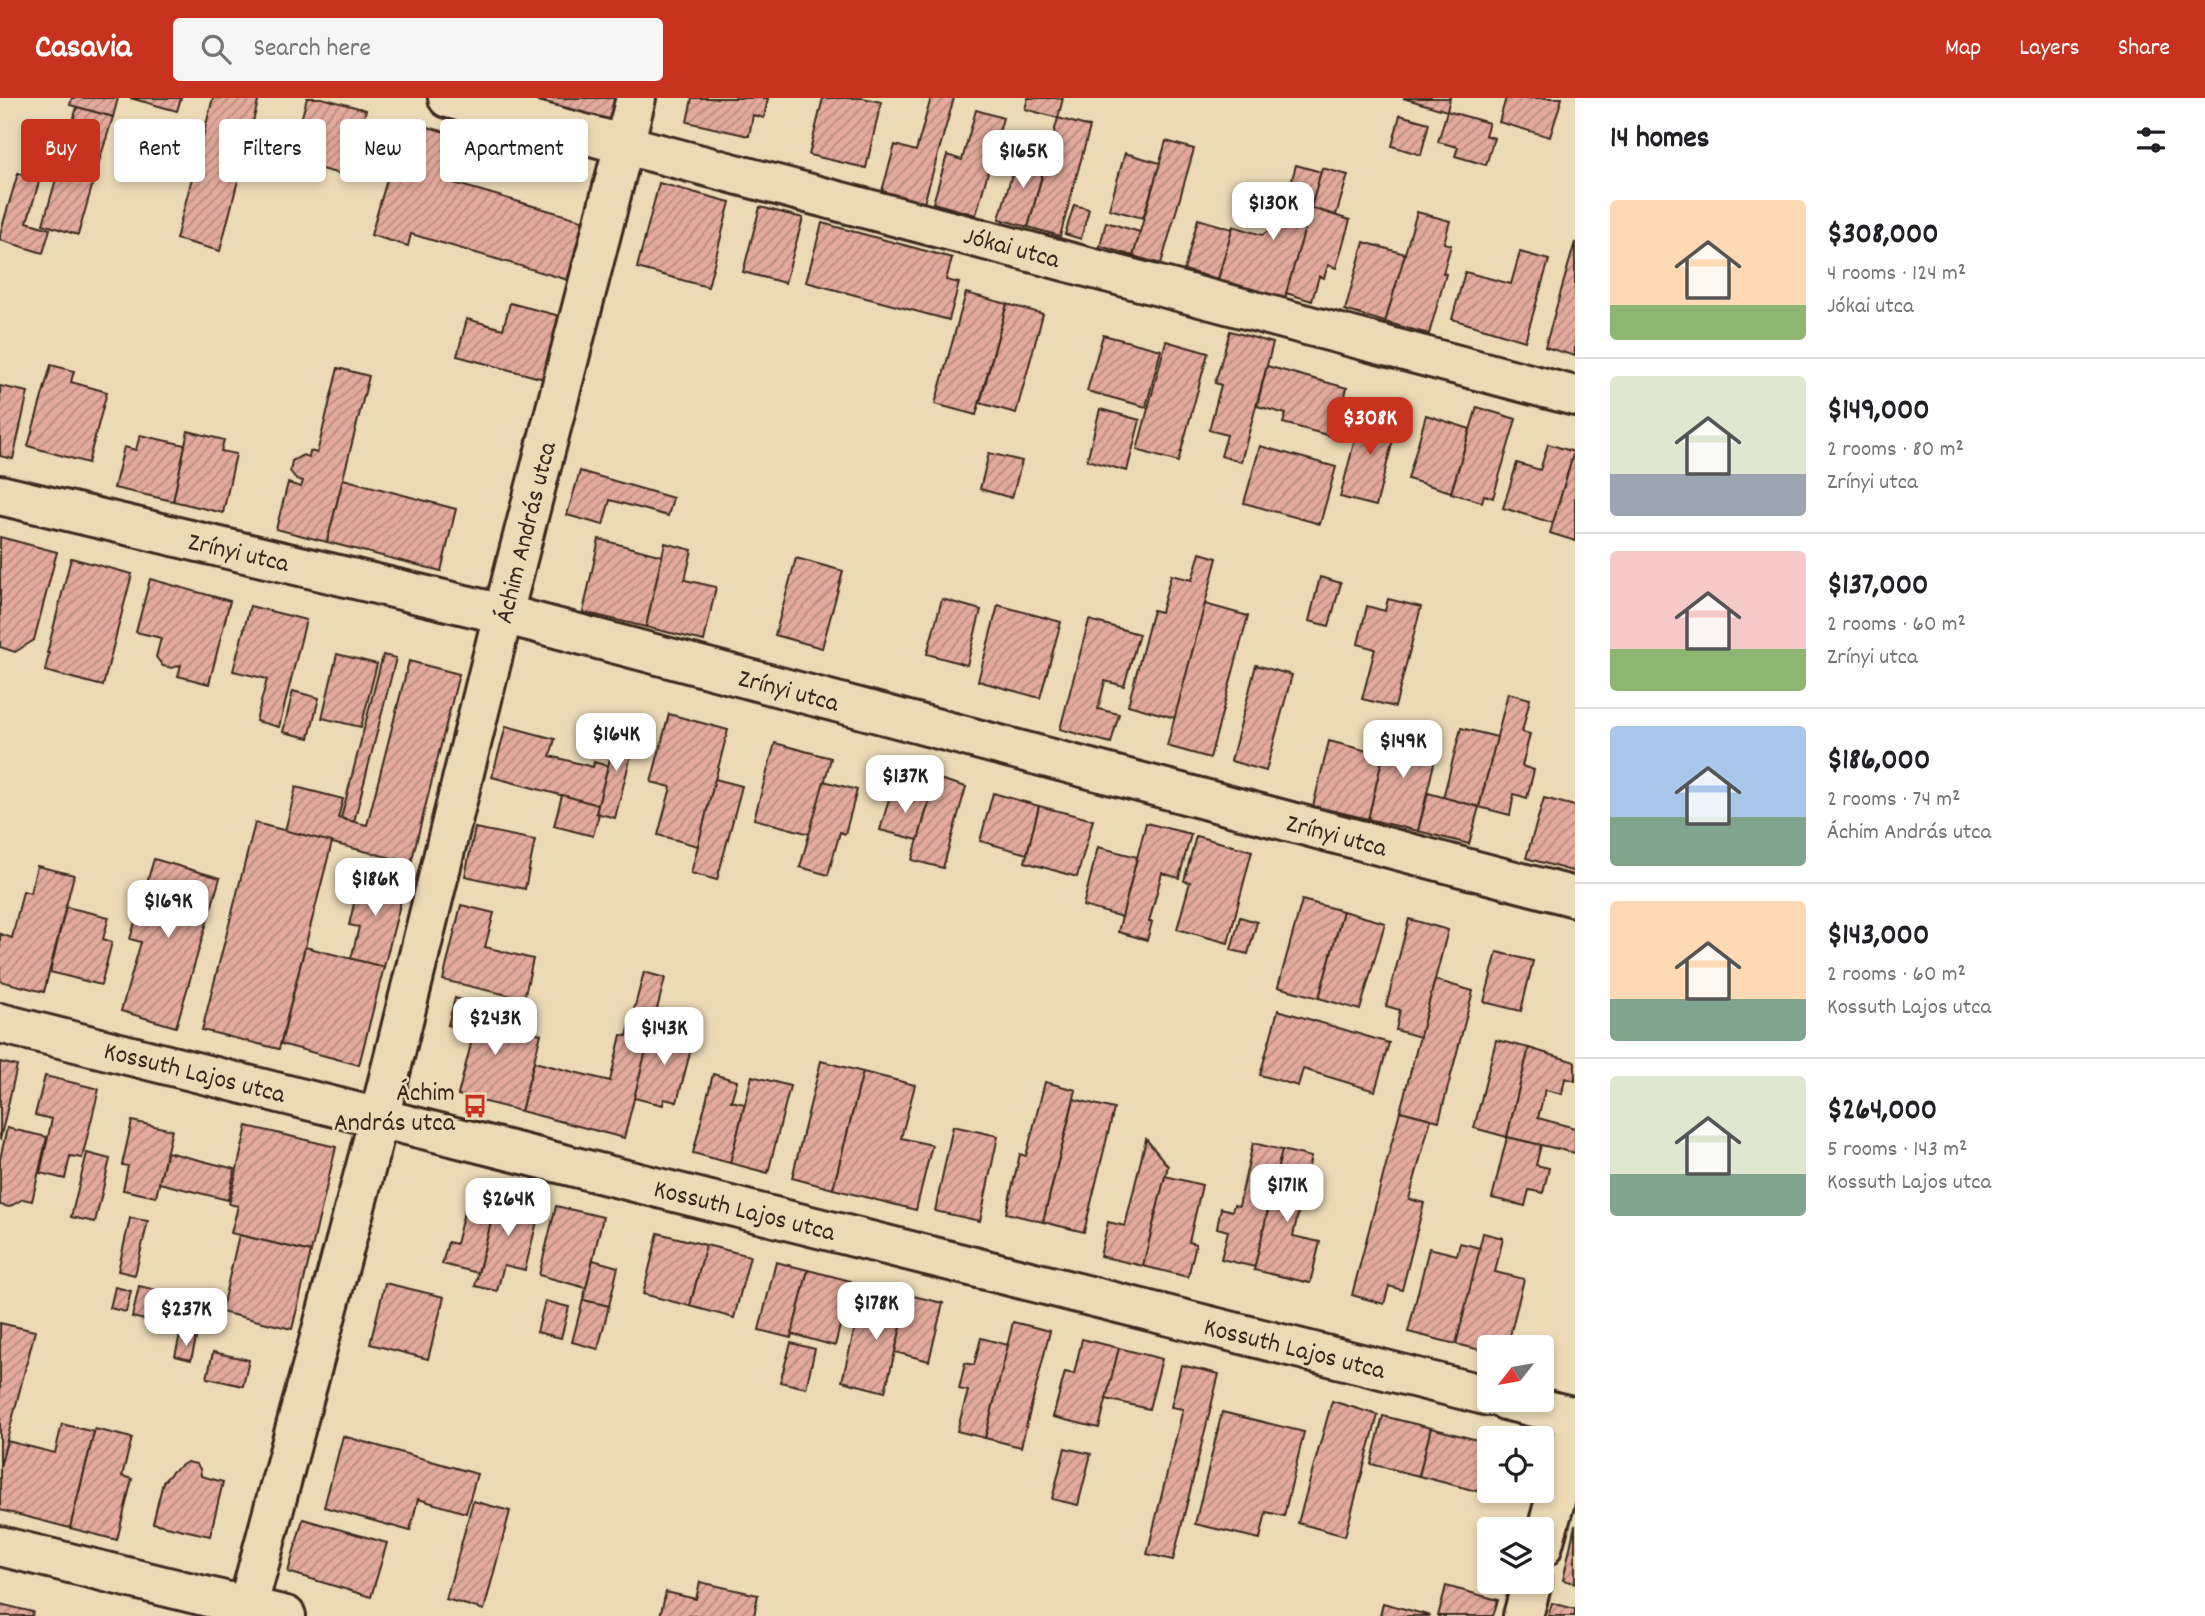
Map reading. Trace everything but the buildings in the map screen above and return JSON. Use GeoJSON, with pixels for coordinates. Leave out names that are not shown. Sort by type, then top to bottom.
{"type":"FeatureCollection","features":[{"type":"Feature","properties":{"kind":"street","name":"Jókai utca"},"geometry":{"type":"LineString","coordinates":[[448,98],[1575,396]]}},
{"type":"Feature","properties":{"kind":"street","name":"Áchim András utca"},"geometry":{"type":"LineString","coordinates":[[247,1611],[379,1118],[503,614],[636,98]]}},
{"type":"Feature","properties":{"kind":"street","name":"Zrínyi utca"},"geometry":{"type":"LineString","coordinates":[[0,495],[503,614],[1575,897]]}},
{"type":"Feature","properties":{"kind":"street","name":"Kossuth Lajos utca"},"geometry":{"type":"LineString","coordinates":[[0,1023],[1477,1393]]}},
{"type":"Feature","properties":{"kind":"street"},"geometry":{"type":"LineString","coordinates":[[1552,1412],[1575,1418]]}},
{"type":"Feature","properties":{"kind":"street"},"geometry":{"type":"LineString","coordinates":[[1551,1517],[1575,1428]]}},
{"type":"Feature","properties":{"kind":"street"},"geometry":{"type":"LineString","coordinates":[[0,1546],[247,1611],[286,1616]]}},
{"type":"Feature","properties":{"kind":"street"},"geometry":{"type":"LineString","coordinates":[[1523,1616],[1529,1594]]}},
{"type":"Feature","properties":{"kind":"place","name":"Áchim András utca"},"geometry":{"type":"Point","coordinates":[475,1106]}}]}
